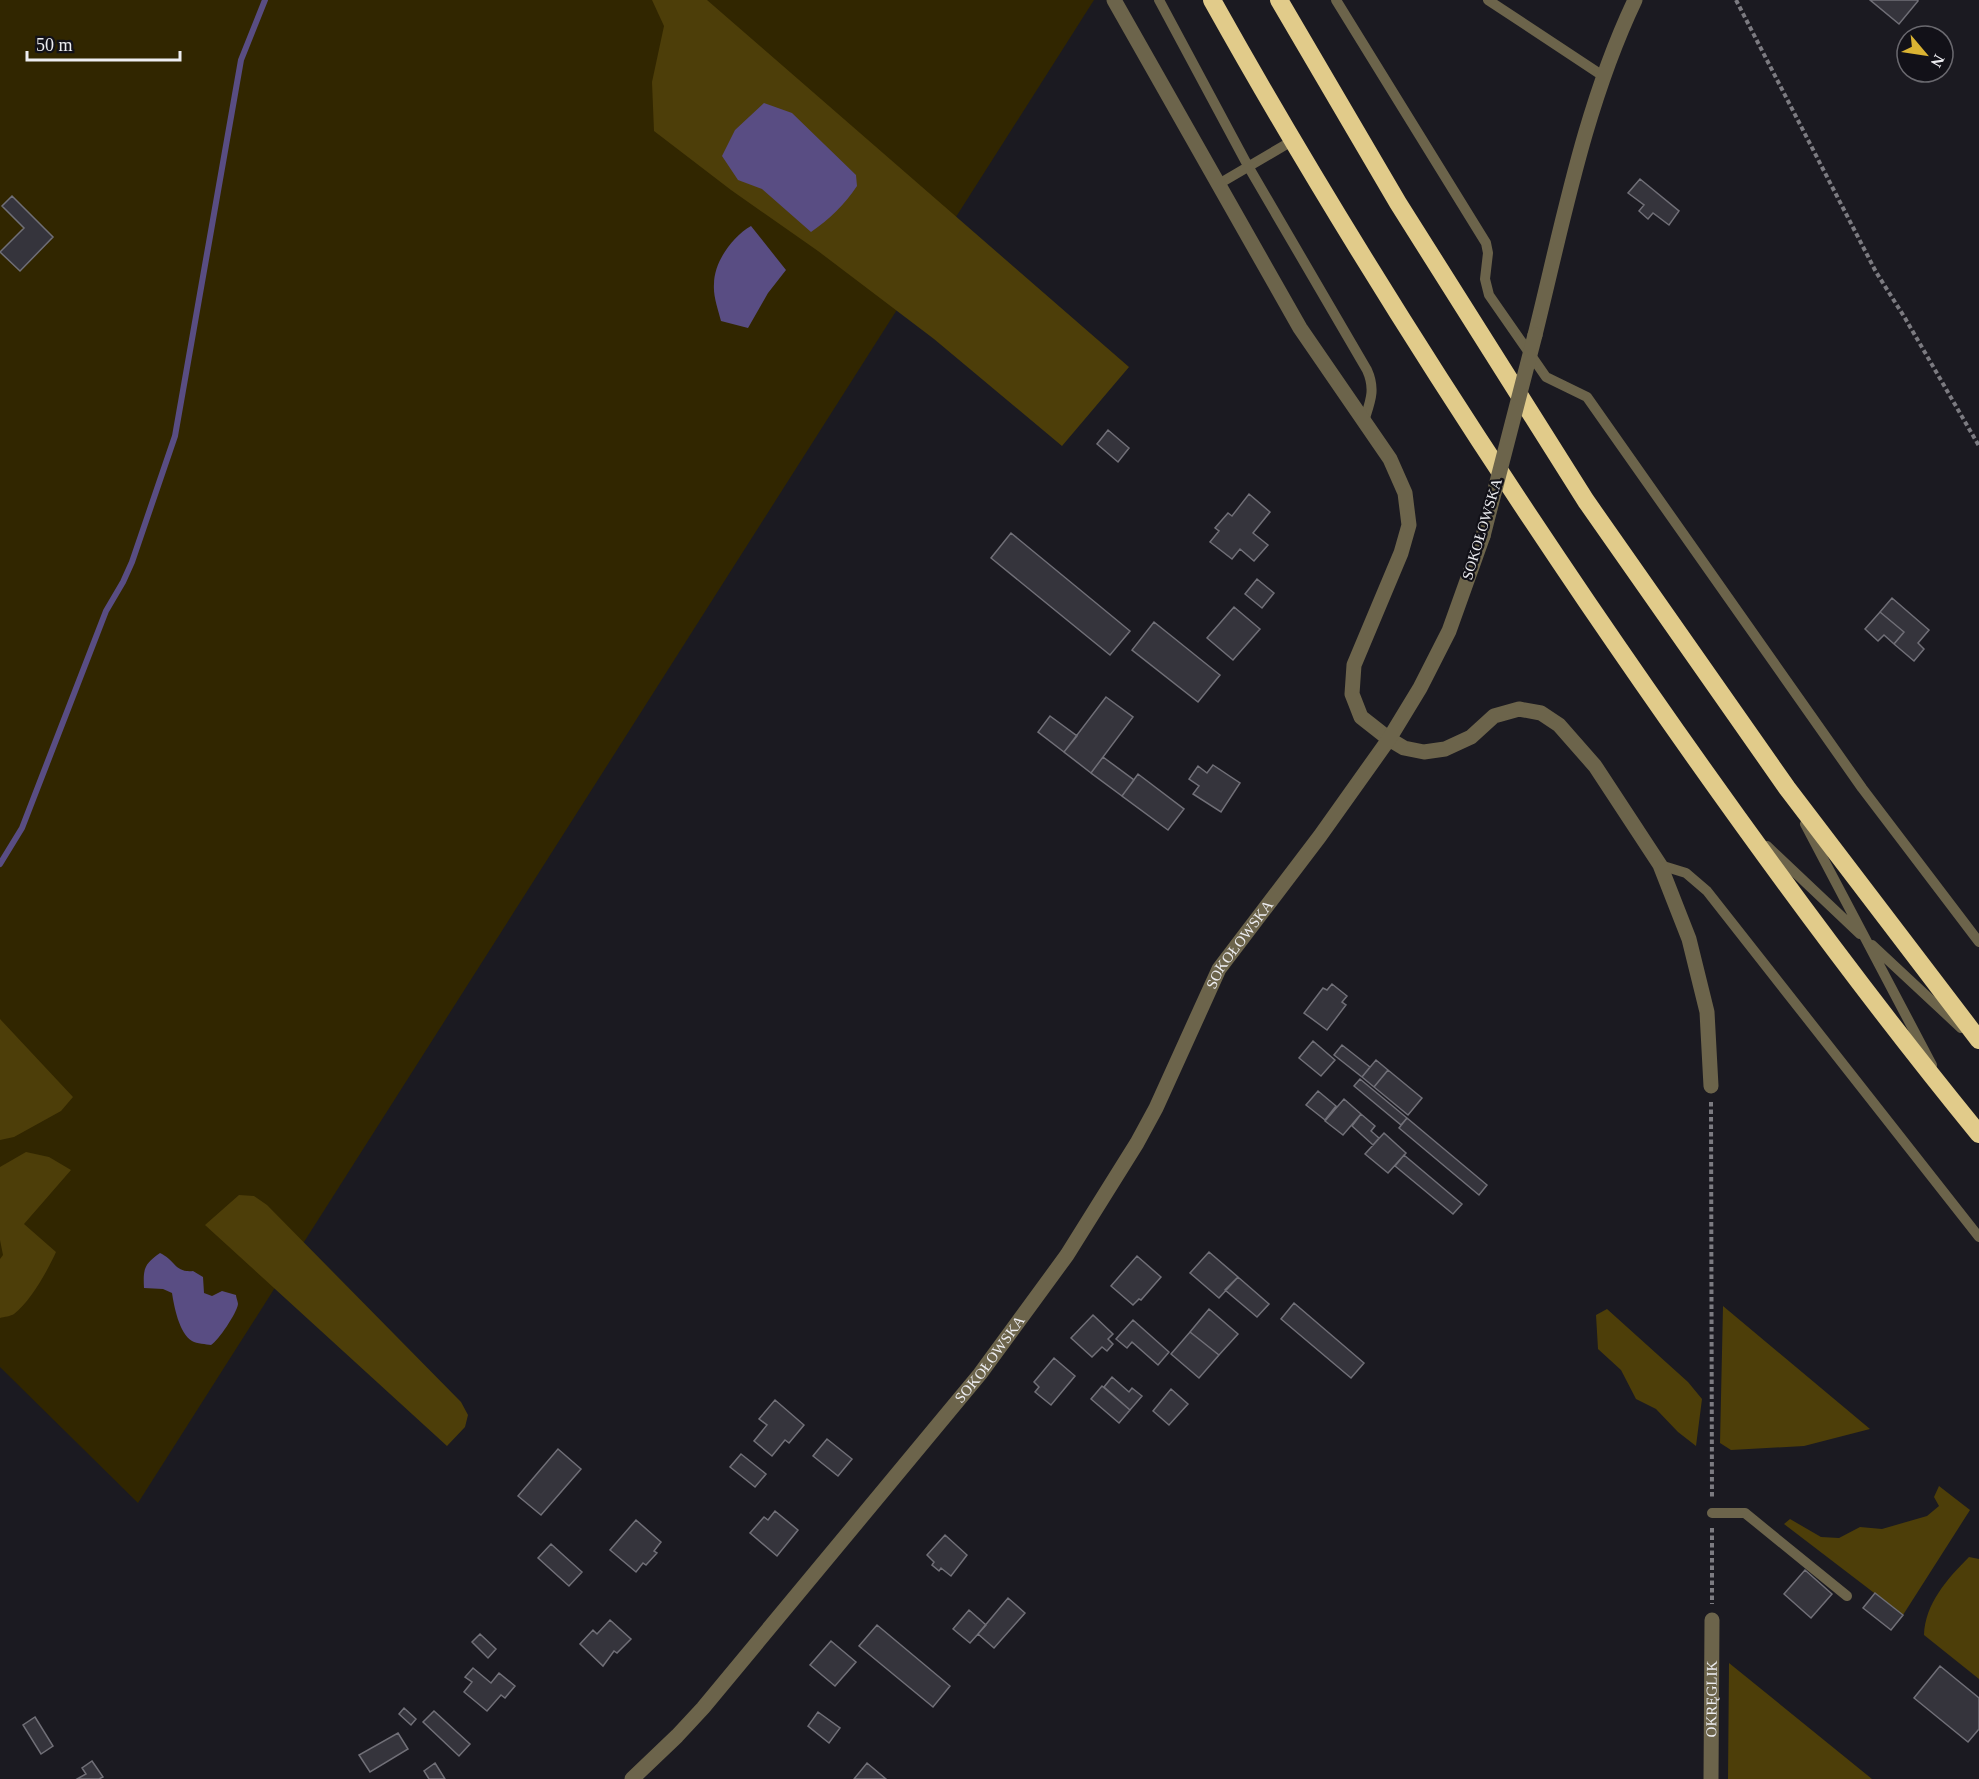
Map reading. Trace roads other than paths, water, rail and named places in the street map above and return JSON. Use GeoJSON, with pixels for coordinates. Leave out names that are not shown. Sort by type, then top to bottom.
{"type":"FeatureCollection","features":[{"type":"Feature","properties":{"kind":"highway"},"geometry":{"type":"LineString","coordinates":[[1212,0],[1292,141],[1492,461],[1651,696],[1742,823],[1836,951],[1979,1134]]}},
{"type":"Feature","properties":{"kind":"highway"},"geometry":{"type":"LineString","coordinates":[[1280,0],[1398,203],[1586,501],[1786,788],[1979,1040]]}},
{"type":"Feature","properties":{"kind":"street"},"geometry":{"type":"LineString","coordinates":[[1114,0],[1300,328],[1390,459],[1405,494],[1409,525],[1401,553],[1354,664],[1352,694],[1361,717],[1389,740],[1404,748],[1424,752],[1444,749],[1471,737],[1494,716],[1519,709],[1541,712],[1559,725],[1595,766],[1659,865],[1689,939],[1707,1012],[1711,1086]]}},
{"type":"Feature","properties":{"kind":"street","name":"SOKOŁOWSKA"},"geometry":{"type":"LineString","coordinates":[[632,1779],[703,1708],[980,1374],[1037,1297],[1067,1255],[1137,1143],[1182,1055],[1219,969],[1320,836],[1389,740],[1420,688],[1449,631],[1483,537],[1583,143],[1603,76],[1618,35],[1635,0]]}},
{"type":"Feature","properties":{"kind":"street","name":"OKRĘGLIK"},"geometry":{"type":"LineString","coordinates":[[1711,1779],[1712,1620]]}},
{"type":"Feature","properties":{"kind":"lane"},"geometry":{"type":"LineString","coordinates":[[1159,0],[1248,166],[1367,370],[1372,382],[1372,395],[1364,421]]}},
{"type":"Feature","properties":{"kind":"lane"},"geometry":{"type":"LineString","coordinates":[[1336,0],[1486,243],[1488,253],[1485,279],[1489,295],[1546,377],[1587,397],[1862,788],[1979,942]]}},
{"type":"Feature","properties":{"kind":"lane"},"geometry":{"type":"LineString","coordinates":[[1488,0],[1603,76]]}},
{"type":"Feature","properties":{"kind":"lane"},"geometry":{"type":"LineString","coordinates":[[1217,184],[1292,141]]}},
{"type":"Feature","properties":{"kind":"lane"},"geometry":{"type":"LineString","coordinates":[[1786,788],[1948,1094]]}},
{"type":"Feature","properties":{"kind":"lane"},"geometry":{"type":"LineString","coordinates":[[1742,823],[1979,1045]]}},
{"type":"Feature","properties":{"kind":"lane"},"geometry":{"type":"LineString","coordinates":[[1659,865],[1686,873],[1707,891],[1979,1237]]}},
{"type":"Feature","properties":{"kind":"lane"},"geometry":{"type":"LineString","coordinates":[[1712,1513],[1745,1513],[1847,1596]]}},
{"type":"Feature","properties":{"kind":"waterway"},"geometry":{"type":"LineString","coordinates":[[0,864],[22,828],[106,611],[132,562],[175,436],[241,60],[265,0]]}}]}
